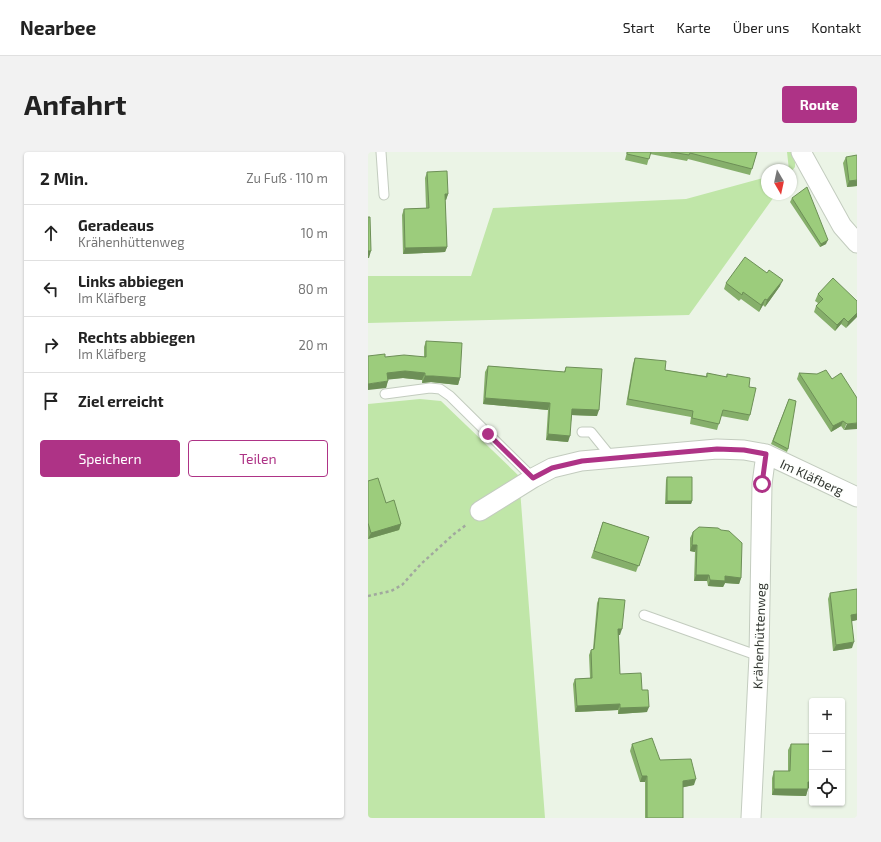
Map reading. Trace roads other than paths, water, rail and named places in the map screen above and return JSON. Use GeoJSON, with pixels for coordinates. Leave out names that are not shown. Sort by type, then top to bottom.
{"type":"FeatureCollection","features":[{"type":"Feature","properties":{"kind":"street"},"geometry":{"type":"LineString","coordinates":[[801,152],[842,226],[857,243]]}},
{"type":"Feature","properties":{"kind":"street","name":"Im Kläfberg"},"geometry":{"type":"LineString","coordinates":[[480,511],[552,468],[574,463],[717,449],[744,450],[766,454],[857,497]]}},
{"type":"Feature","properties":{"kind":"street","name":"Krähenhüttenweg"},"geometry":{"type":"LineString","coordinates":[[752,818],[759,656],[762,484],[766,454]]}},
{"type":"Feature","properties":{"kind":"lane"},"geometry":{"type":"LineString","coordinates":[[381,152],[384,195]]}},
{"type":"Feature","properties":{"kind":"lane"},"geometry":{"type":"LineString","coordinates":[[385,394],[430,388],[440,389],[450,396],[533,478]]}},
{"type":"Feature","properties":{"kind":"lane"},"geometry":{"type":"LineString","coordinates":[[587,432],[612,459]]}},
{"type":"Feature","properties":{"kind":"lane"},"geometry":{"type":"LineString","coordinates":[[644,615],[759,656]]}}]}
